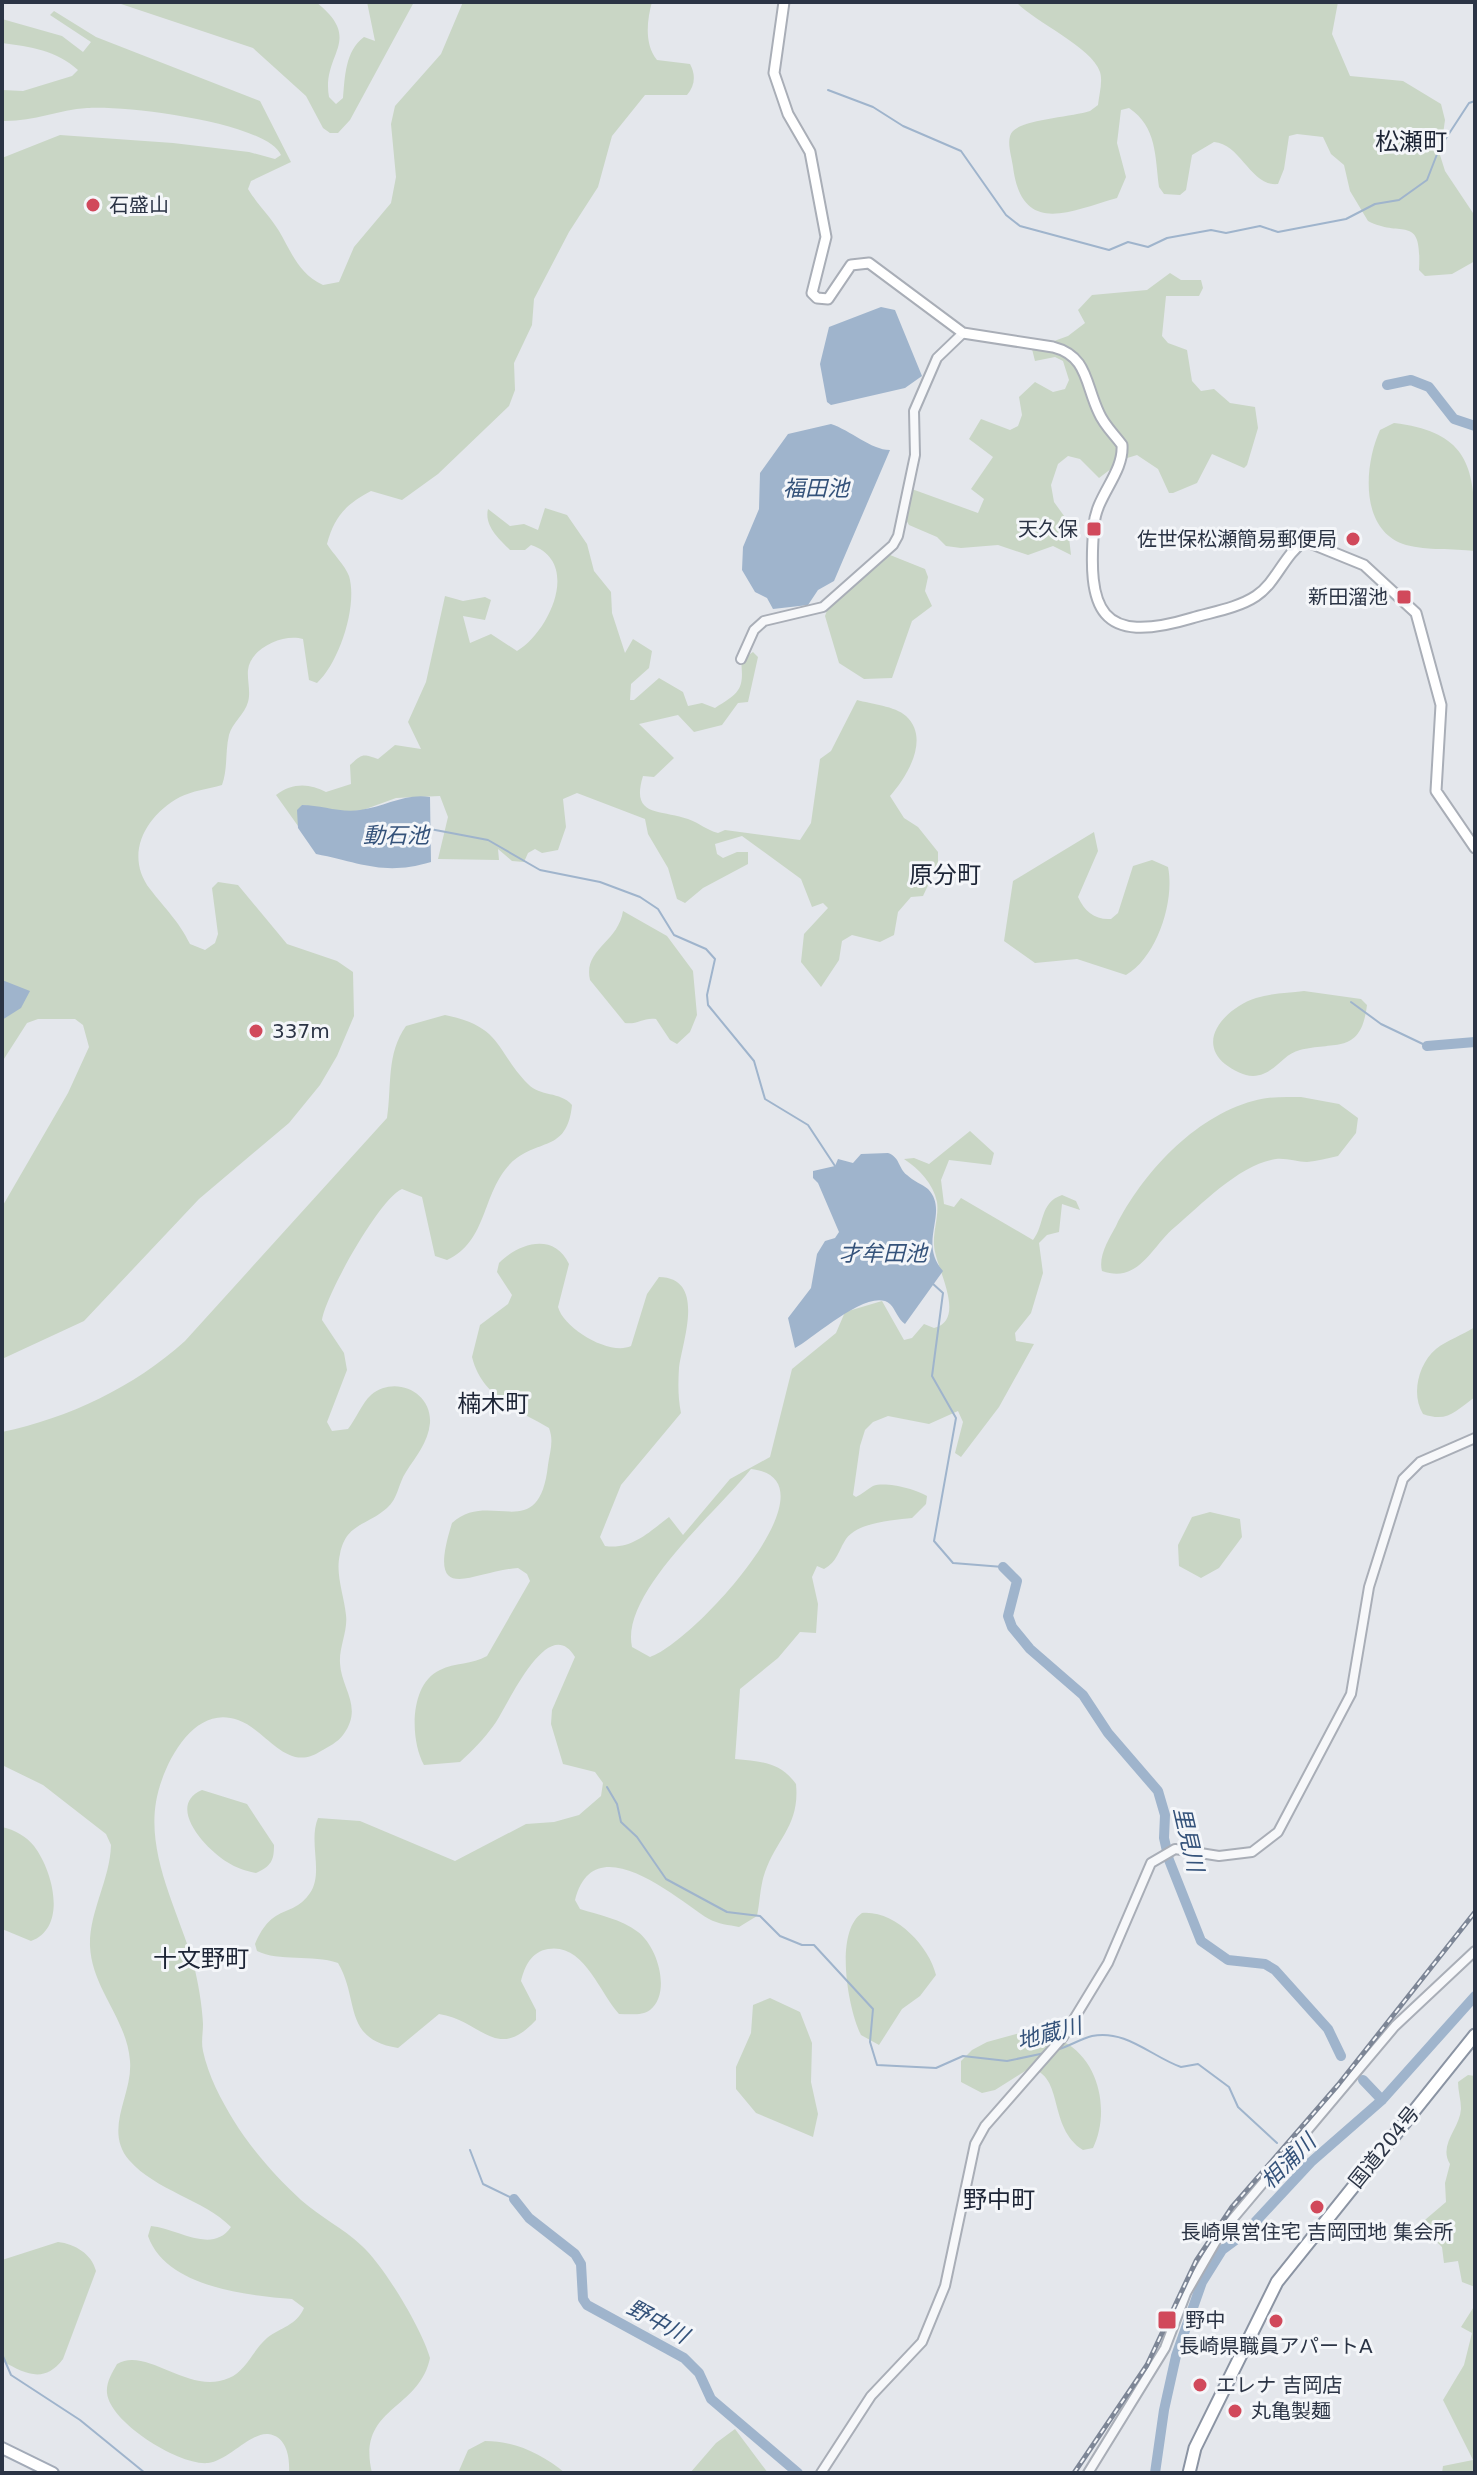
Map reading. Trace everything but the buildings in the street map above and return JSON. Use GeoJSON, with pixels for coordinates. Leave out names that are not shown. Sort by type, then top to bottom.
{"type":"FeatureCollection","features":[{"type":"Feature","properties":{"kind":"highway","name":"国道204号"},"geometry":{"type":"LineString","coordinates":[[1189,2473],[1195,2448],[1277,2282],[1475,2035]]}},
{"type":"Feature","properties":{"kind":"main road"},"geometry":{"type":"LineString","coordinates":[[784,2],[774,73],[788,114],[810,152],[826,237],[812,293],[817,298],[828,299],[851,265],[869,263],[963,333],[1053,347],[1067,351],[1080,361],[1099,414],[1122,445],[1120,463],[1096,509],[1092,573],[1097,602],[1114,622],[1147,629],[1243,602],[1265,588],[1305,541],[1364,565],[1416,613],[1441,705],[1436,791],[1475,848]]}},
{"type":"Feature","properties":{"kind":"main road"},"geometry":{"type":"LineString","coordinates":[[2,2448],[53,2473]]}},
{"type":"Feature","properties":{"kind":"street"},"geometry":{"type":"LineString","coordinates":[[741,659],[754,630],[764,621],[823,607],[893,545],[898,536],[915,455],[914,411],[937,358],[963,333]]}},
{"type":"Feature","properties":{"kind":"street"},"geometry":{"type":"LineString","coordinates":[[821,2473],[871,2396],[922,2342],[945,2286],[975,2144],[985,2126],[1063,2037],[1108,1963],[1144,1875],[1162,1854],[1237,1856],[1266,1845],[1278,1832],[1351,1694],[1369,1587],[1403,1479],[1420,1462],[1475,1438]]}},
{"type":"Feature","properties":{"kind":"street"},"geometry":{"type":"LineString","coordinates":[[1088,2473],[1165,2348],[1186,2293],[1237,2211],[1395,2026],[1475,1951]]}},
{"type":"Feature","properties":{"kind":"green space"},"geometry":{"type":"Polygon","coordinates":[[[115,2],[316,2],[338,27],[340,38],[328,82],[329,97],[336,104],[343,98],[347,65],[353,49],[364,37],[375,41],[367,2],[414,2],[350,120],[338,133],[330,133],[323,128],[306,96],[253,48],[115,2]]]}},
{"type":"Feature","properties":{"kind":"green space"},"geometry":{"type":"Polygon","coordinates":[[[463,2],[652,2],[648,32],[653,54],[657,60],[690,64],[693,84],[687,95],[645,95],[612,136],[598,187],[569,232],[534,299],[532,325],[514,363],[515,390],[509,406],[438,474],[402,500],[371,491],[348,506],[337,519],[327,544],[349,576],[351,603],[345,633],[325,674],[317,683],[309,680],[303,639],[278,640],[261,649],[250,662],[246,706],[229,735],[222,785],[185,795],[168,805],[148,825],[142,837],[139,863],[142,876],[190,944],[205,950],[215,943],[218,934],[212,888],[218,882],[238,885],[287,944],[337,961],[353,972],[354,1016],[337,1056],[320,1085],[289,1123],[199,1199],[84,1321],[2,1359],[2,1207],[68,1093],[89,1047],[83,1025],[75,1019],[38,1019],[27,1023],[2,1062],[2,158],[60,135],[173,143],[249,152],[275,159],[281,155],[270,143],[250,133],[192,118],[131,109],[87,108],[2,121],[2,90],[23,91],[72,76],[78,70],[52,54],[2,43],[2,19],[62,36],[83,52],[91,42],[50,15],[54,11],[96,37],[260,101],[291,162],[251,181],[248,189],[307,275],[323,285],[339,282],[354,247],[391,203],[396,177],[391,124],[395,106],[441,54],[463,2]]]}},
{"type":"Feature","properties":{"kind":"green space"},"geometry":{"type":"Polygon","coordinates":[[[1016,2],[1338,2],[1332,34],[1350,76],[1403,81],[1441,104],[1445,120],[1440,155],[1445,171],[1475,216],[1475,261],[1452,274],[1425,276],[1419,270],[1417,240],[1413,234],[1408,230],[1368,221],[1350,191],[1344,165],[1331,154],[1323,137],[1289,136],[1284,169],[1278,184],[1260,179],[1232,150],[1214,142],[1192,155],[1186,190],[1180,195],[1164,194],[1159,187],[1150,133],[1129,108],[1121,110],[1117,143],[1126,177],[1117,198],[1065,213],[1037,211],[1026,203],[1018,189],[1010,148],[1011,134],[1028,124],[1090,111],[1098,105],[1101,76],[1086,53],[1016,2]]]}},
{"type":"Feature","properties":{"kind":"green space"},"geometry":{"type":"Polygon","coordinates":[[[1170,273],[1181,280],[1201,280],[1203,288],[1199,296],[1166,296],[1162,336],[1168,343],[1187,350],[1192,381],[1201,391],[1214,389],[1230,403],[1255,407],[1258,428],[1244,468],[1212,454],[1197,483],[1169,493],[1158,469],[1137,455],[1124,459],[1099,478],[1080,459],[1068,456],[1058,464],[1051,485],[1054,502],[1067,520],[1071,555],[1053,546],[1028,555],[998,545],[946,546],[937,537],[909,525],[905,518],[909,488],[978,513],[984,499],[971,489],[993,457],[969,439],[981,419],[1010,430],[1018,426],[1022,415],[1019,397],[1035,382],[1053,392],[1065,389],[1069,380],[1063,361],[1055,357],[1035,361],[1032,349],[1068,336],[1085,323],[1078,310],[1092,295],[1147,290],[1170,273]]]}},
{"type":"Feature","properties":{"kind":"green space"},"geometry":{"type":"Polygon","coordinates":[[[1394,423],[1421,428],[1442,437],[1456,448],[1466,463],[1474,501],[1475,551],[1406,545],[1380,526],[1369,495],[1371,461],[1380,430],[1394,423]]]}},
{"type":"Feature","properties":{"kind":"green space"},"geometry":{"type":"Polygon","coordinates":[[[545,508],[567,515],[587,544],[594,571],[611,592],[612,613],[625,653],[633,639],[652,651],[649,668],[631,684],[630,700],[634,700],[659,678],[683,692],[688,706],[702,703],[715,708],[739,689],[741,660],[753,652],[758,657],[748,702],[738,703],[722,725],[694,732],[678,715],[639,724],[674,758],[654,777],[643,776],[641,799],[650,810],[688,819],[718,833],[725,830],[800,840],[811,823],[820,759],[831,751],[857,700],[896,710],[913,725],[916,747],[913,758],[890,796],[904,818],[918,827],[938,852],[938,864],[923,896],[911,897],[898,912],[894,935],[880,942],[852,935],[842,941],[839,960],[821,987],[801,962],[804,934],[828,908],[823,903],[812,907],[801,879],[742,836],[715,844],[717,854],[723,858],[737,852],[748,852],[748,864],[703,888],[685,903],[677,899],[668,868],[648,834],[645,819],[577,793],[563,799],[566,827],[558,850],[542,853],[535,849],[528,853],[524,862],[512,861],[498,849],[499,860],[438,859],[448,817],[440,796],[396,798],[363,810],[345,812],[302,805],[298,826],[276,795],[288,788],[301,786],[326,792],[351,784],[350,765],[361,757],[378,759],[395,745],[421,749],[408,722],[426,682],[445,596],[463,601],[485,597],[491,600],[485,620],[463,616],[470,643],[491,634],[517,651],[529,642],[549,614],[555,597],[555,566],[546,554],[531,545],[525,550],[510,550],[490,527],[487,515],[488,509],[510,526],[524,524],[538,530],[545,508]]]}},
{"type":"Feature","properties":{"kind":"green space"},"geometry":{"type":"Polygon","coordinates":[[[890,555],[925,569],[928,577],[925,591],[932,606],[912,621],[892,678],[864,679],[839,663],[825,616],[830,602],[890,555]]]}},
{"type":"Feature","properties":{"kind":"green space"},"geometry":{"type":"Polygon","coordinates":[[[1094,832],[1098,851],[1078,897],[1087,911],[1095,916],[1111,919],[1118,913],[1133,866],[1152,860],[1168,867],[1169,896],[1161,927],[1147,955],[1126,975],[1077,959],[1035,963],[1004,941],[1013,881],[1094,832]]]}},
{"type":"Feature","properties":{"kind":"green space"},"geometry":{"type":"Polygon","coordinates":[[[623,911],[667,936],[693,971],[697,1015],[690,1032],[677,1044],[670,1040],[656,1019],[625,1023],[590,980],[592,961],[615,931],[623,911]]]}},
{"type":"Feature","properties":{"kind":"green space"},"geometry":{"type":"Polygon","coordinates":[[[1304,991],[1361,999],[1367,1005],[1359,1032],[1345,1043],[1294,1052],[1261,1075],[1242,1074],[1225,1064],[1213,1044],[1214,1035],[1226,1016],[1245,1002],[1262,996],[1304,991]]]}},
{"type":"Feature","properties":{"kind":"green space"},"geometry":{"type":"Polygon","coordinates":[[[445,1015],[464,1020],[488,1033],[528,1084],[572,1105],[569,1120],[557,1138],[530,1150],[510,1164],[494,1189],[470,1241],[447,1260],[435,1256],[422,1197],[402,1189],[392,1196],[355,1248],[333,1290],[322,1320],[344,1353],[347,1370],[327,1422],[332,1431],[348,1429],[371,1395],[381,1389],[401,1387],[419,1395],[429,1412],[430,1423],[424,1443],[393,1500],[387,1508],[347,1536],[340,1554],[339,1577],[346,1621],[340,1663],[352,1707],[349,1725],[333,1744],[309,1757],[298,1757],[287,1754],[238,1720],[222,1717],[207,1721],[182,1741],[173,1756],[159,1787],[154,1822],[160,1863],[197,1977],[203,2051],[220,2096],[248,2142],[283,2182],[308,2206],[371,2255],[411,2315],[430,2358],[424,2375],[414,2389],[380,2422],[373,2435],[369,2451],[372,2473],[289,2473],[288,2455],[283,2443],[268,2434],[254,2437],[216,2461],[196,2462],[181,2458],[148,2440],[120,2417],[107,2393],[108,2381],[117,2364],[129,2360],[142,2361],[199,2381],[214,2382],[229,2378],[240,2370],[267,2338],[292,2323],[304,2308],[292,2299],[231,2291],[189,2277],[171,2267],[157,2253],[148,2236],[151,2226],[194,2238],[214,2239],[231,2227],[207,2209],[152,2180],[129,2160],[122,2148],[119,2124],[130,2074],[128,2046],[97,1976],[90,1946],[111,1845],[106,1834],[43,1785],[2,1765],[2,1432],[52,1418],[100,1398],[144,1373],[185,1341],[387,1118],[395,1048],[406,1026],[445,1015]]]}},
{"type":"Feature","properties":{"kind":"green space"},"geometry":{"type":"Polygon","coordinates":[[[1301,1097],[1339,1104],[1358,1118],[1356,1133],[1338,1156],[1307,1162],[1276,1159],[1249,1168],[1197,1207],[1135,1268],[1115,1274],[1102,1271],[1105,1248],[1127,1206],[1172,1150],[1210,1120],[1231,1109],[1265,1098],[1301,1097]]]}},
{"type":"Feature","properties":{"kind":"green space"},"geometry":{"type":"Polygon","coordinates":[[[970,1131],[994,1153],[991,1165],[949,1160],[941,1180],[944,1204],[954,1207],[961,1198],[1033,1240],[1049,1203],[1055,1199],[1062,1195],[1076,1201],[1080,1210],[1062,1204],[1059,1232],[1047,1235],[1039,1243],[1043,1273],[1031,1313],[1015,1333],[1016,1341],[1034,1344],[999,1407],[961,1457],[955,1453],[963,1422],[958,1411],[929,1424],[888,1416],[873,1422],[865,1430],[853,1495],[856,1497],[873,1486],[892,1485],[927,1496],[926,1504],[912,1518],[859,1529],[846,1539],[829,1566],[824,1569],[817,1566],[812,1577],[818,1604],[816,1633],[800,1632],[778,1658],[740,1689],[735,1759],[776,1767],[796,1784],[795,1810],[765,1872],[757,1916],[739,1927],[716,1922],[638,1874],[618,1868],[600,1868],[585,1878],[575,1900],[580,1909],[610,1918],[638,1932],[645,1939],[656,1958],[661,1981],[657,2002],[650,2010],[639,2014],[619,2014],[581,1961],[561,1949],[548,1949],[530,1960],[521,1981],[536,2010],[536,2020],[510,2038],[489,2036],[439,2014],[398,2048],[368,2036],[355,2016],[338,1963],[266,1954],[257,1951],[255,1944],[269,1922],[303,1901],[314,1885],[314,1837],[318,1818],[360,1821],[455,1861],[526,1824],[554,1822],[579,1815],[601,1796],[603,1783],[595,1772],[563,1764],[551,1724],[552,1710],[575,1657],[564,1646],[553,1646],[529,1667],[490,1730],[460,1762],[424,1765],[416,1742],[415,1713],[422,1687],[440,1670],[487,1656],[530,1581],[527,1574],[518,1568],[458,1579],[449,1576],[444,1567],[452,1523],[467,1514],[511,1512],[535,1504],[543,1490],[548,1465],[549,1428],[492,1392],[477,1371],[472,1357],[480,1325],[508,1304],[512,1295],[497,1272],[499,1263],[526,1246],[546,1244],[555,1248],[569,1264],[558,1307],[562,1315],[578,1332],[612,1347],[631,1346],[647,1294],[659,1277],[674,1280],[683,1288],[688,1313],[679,1368],[681,1413],[621,1485],[600,1537],[605,1546],[632,1543],[669,1517],[683,1535],[730,1479],[770,1457],[792,1369],[836,1333],[845,1312],[882,1301],[904,1340],[912,1338],[924,1324],[934,1328],[944,1323],[949,1304],[934,1245],[937,1202],[925,1177],[904,1159],[914,1158],[929,1164],[970,1131]],[[751,1469],[675,1554],[641,1602],[632,1626],[632,1647],[650,1657],[670,1646],[697,1624],[725,1594],[751,1562],[771,1529],[780,1501],[775,1479],[751,1469]]]}},
{"type":"Feature","properties":{"kind":"green space"},"geometry":{"type":"Polygon","coordinates":[[[1475,1327],[1475,1397],[1445,1416],[1423,1414],[1417,1389],[1425,1363],[1440,1346],[1475,1327]]]}},
{"type":"Feature","properties":{"kind":"green space"},"geometry":{"type":"Polygon","coordinates":[[[1210,1512],[1240,1519],[1242,1537],[1219,1568],[1201,1578],[1179,1566],[1178,1545],[1192,1517],[1210,1512]]]}},
{"type":"Feature","properties":{"kind":"green space"},"geometry":{"type":"Polygon","coordinates":[[[202,1790],[247,1804],[274,1845],[268,1865],[256,1873],[237,1868],[209,1848],[188,1817],[187,1806],[192,1797],[202,1790]]]}},
{"type":"Feature","properties":{"kind":"green space"},"geometry":{"type":"Polygon","coordinates":[[[2,1827],[20,1834],[34,1846],[51,1883],[54,1898],[50,1924],[43,1934],[31,1941],[2,1929],[2,1827]]]}},
{"type":"Feature","properties":{"kind":"green space"},"geometry":{"type":"Polygon","coordinates":[[[862,1913],[886,1917],[909,1932],[926,1953],[936,1975],[920,1996],[902,2009],[879,2045],[861,2035],[848,1990],[848,1936],[853,1923],[862,1913]]]}},
{"type":"Feature","properties":{"kind":"green space"},"geometry":{"type":"Polygon","coordinates":[[[770,1998],[800,2012],[812,2043],[811,2082],[818,2114],[813,2137],[756,2113],[736,2089],[736,2067],[751,2033],[753,2005],[770,1998]]]}},
{"type":"Feature","properties":{"kind":"green space"},"geometry":{"type":"Polygon","coordinates":[[[1020,2033],[1043,2035],[1064,2042],[1086,2062],[1101,2104],[1101,2119],[1093,2148],[1083,2150],[1064,2129],[1053,2091],[1041,2073],[1030,2068],[995,2090],[982,2093],[961,2082],[961,2061],[972,2050],[987,2042],[1020,2033]]]}},
{"type":"Feature","properties":{"kind":"green space"},"geometry":{"type":"Polygon","coordinates":[[[1468,2075],[1475,2076],[1475,2287],[1462,2282],[1458,2261],[1444,2263],[1442,2247],[1419,2225],[1446,2202],[1445,2183],[1450,2164],[1448,2143],[1461,2109],[1458,2082],[1468,2075]]]}},
{"type":"Feature","properties":{"kind":"green space"},"geometry":{"type":"Polygon","coordinates":[[[58,2242],[82,2251],[96,2271],[63,2359],[49,2372],[27,2373],[2,2361],[2,2260],[58,2242]]]}},
{"type":"Feature","properties":{"kind":"green space"},"geometry":{"type":"Polygon","coordinates":[[[1475,2305],[1475,2473],[1442,2473],[1443,2466],[1473,2460],[1443,2400],[1464,2365],[1472,2333],[1461,2327],[1475,2305]]]}},
{"type":"Feature","properties":{"kind":"green space"},"geometry":{"type":"Polygon","coordinates":[[[735,2429],[768,2473],[690,2473],[716,2443],[735,2429]]]}},
{"type":"Feature","properties":{"kind":"green space"},"geometry":{"type":"Polygon","coordinates":[[[485,2441],[507,2443],[528,2450],[565,2473],[458,2473],[468,2450],[485,2441]]]}},
{"type":"Feature","properties":{"kind":"water"},"geometry":{"type":"Polygon","coordinates":[[[881,307],[895,310],[922,376],[905,388],[831,405],[827,402],[820,364],[829,327],[881,307]]]}},
{"type":"Feature","properties":{"kind":"water","name":"福田池"},"geometry":{"type":"Polygon","coordinates":[[[831,424],[875,447],[890,450],[834,581],[818,590],[808,605],[773,609],[767,598],[755,592],[742,570],[743,547],[759,509],[760,473],[788,434],[831,424]]]}},
{"type":"Feature","properties":{"kind":"water","name":"動石池"},"geometry":{"type":"Polygon","coordinates":[[[412,797],[430,797],[431,862],[414,866],[373,867],[316,854],[298,828],[297,810],[302,805],[353,811],[412,797]]]}},
{"type":"Feature","properties":{"kind":"water"},"geometry":{"type":"Polygon","coordinates":[[[2,980],[30,991],[21,1008],[2,1020],[2,980]]]}},
{"type":"Feature","properties":{"kind":"water","name":"才牟田池"},"geometry":{"type":"Polygon","coordinates":[[[888,1153],[934,1198],[933,1249],[943,1271],[905,1324],[890,1304],[881,1300],[869,1302],[841,1316],[795,1348],[788,1318],[811,1288],[817,1254],[825,1241],[835,1238],[839,1232],[813,1178],[813,1171],[835,1166],[838,1159],[853,1163],[861,1154],[888,1153]]]}},
{"type":"Feature","properties":{"kind":"waterway"},"geometry":{"type":"LineString","coordinates":[[828,90],[873,107],[903,126],[961,151],[1006,215],[1020,226],[1109,250],[1128,242],[1148,247],[1167,238],[1211,230],[1226,233],[1260,226],[1278,232],[1346,219],[1375,204],[1399,200],[1427,180],[1439,149],[1469,103],[1475,101]]}},
{"type":"Feature","properties":{"kind":"waterway"},"geometry":{"type":"LineString","coordinates":[[1387,385],[1411,380],[1429,387],[1454,419],[1475,426]]}},
{"type":"Feature","properties":{"kind":"waterway"},"geometry":{"type":"LineString","coordinates":[[430,829],[488,840],[540,870],[600,882],[640,897],[658,909],[674,935],[706,949],[715,959],[707,995],[708,1005],[754,1061],[765,1099],[808,1125],[835,1166]]}},
{"type":"Feature","properties":{"kind":"waterway"},"geometry":{"type":"LineString","coordinates":[[1351,1002],[1381,1024],[1427,1046]]}},
{"type":"Feature","properties":{"kind":"waterway"},"geometry":{"type":"LineString","coordinates":[[1427,1046],[1475,1042]]}},
{"type":"Feature","properties":{"kind":"waterway"},"geometry":{"type":"LineString","coordinates":[[932,1283],[943,1293],[932,1376],[956,1418],[934,1541],[953,1563],[1003,1567]]}},
{"type":"Feature","properties":{"kind":"waterway","name":"里見川"},"geometry":{"type":"LineString","coordinates":[[1003,1567],[1017,1581],[1008,1616],[1012,1627],[1030,1649],[1083,1695],[1108,1733],[1158,1791],[1165,1815],[1164,1838],[1169,1860],[1201,1941],[1228,1960],[1265,1964],[1275,1970],[1328,2029],[1341,2056]]}},
{"type":"Feature","properties":{"kind":"waterway","name":"地蔵川"},"geometry":{"type":"LineString","coordinates":[[607,1787],[617,1804],[621,1822],[637,1837],[666,1879],[727,1912],[760,1916],[780,1936],[802,1945],[814,1945],[873,2009],[870,2042],[877,2065],[936,2068],[963,2056],[1007,2061],[1045,2053]]}},
{"type":"Feature","properties":{"kind":"waterway","name":"相浦川"},"geometry":{"type":"LineString","coordinates":[[1155,2473],[1176,2356],[1202,2282],[1222,2250],[1245,2233],[1311,2162],[1382,2100],[1475,1996]]}},
{"type":"Feature","properties":{"kind":"waterway","name":"地蔵川"},"geometry":{"type":"LineString","coordinates":[[1056,2050],[1092,2036],[1116,2036],[1181,2067],[1198,2064],[1229,2087],[1238,2107],[1277,2143]]}},
{"type":"Feature","properties":{"kind":"waterway","name":"里見川"},"geometry":{"type":"LineString","coordinates":[[1363,2080],[1382,2100]]}},
{"type":"Feature","properties":{"kind":"waterway"},"geometry":{"type":"LineString","coordinates":[[470,2150],[483,2184],[514,2199]]}},
{"type":"Feature","properties":{"kind":"waterway","name":"地蔵川"},"geometry":{"type":"LineString","coordinates":[[1290,2159],[1301,2163],[1311,2162]]}},
{"type":"Feature","properties":{"kind":"waterway","name":"野中川"},"geometry":{"type":"LineString","coordinates":[[514,2199],[529,2218],[575,2254],[581,2264],[583,2299],[587,2305],[684,2358],[699,2373],[711,2399],[798,2473]]}},
{"type":"Feature","properties":{"kind":"waterway"},"geometry":{"type":"LineString","coordinates":[[2,2354],[11,2375],[80,2420],[145,2473]]}},
{"type":"Feature","properties":{"kind":"railway"},"geometry":{"type":"LineString","coordinates":[[1074,2473],[1147,2365],[1196,2261],[1232,2207],[1338,2085],[1475,1912]]}},
{"type":"Feature","properties":{"kind":"place","name":"石盛山"},"geometry":{"type":"Point","coordinates":[93,205]}},
{"type":"Feature","properties":{"kind":"place","name":"天久保"},"geometry":{"type":"Point","coordinates":[1094,529]}},
{"type":"Feature","properties":{"kind":"place","name":"佐世保松瀬簡易郵便局"},"geometry":{"type":"Point","coordinates":[1353,539]}},
{"type":"Feature","properties":{"kind":"place","name":"新田溜池"},"geometry":{"type":"Point","coordinates":[1404,597]}},
{"type":"Feature","properties":{"kind":"place","name":"337m"},"geometry":{"type":"Point","coordinates":[256,1031]}},
{"type":"Feature","properties":{"kind":"place","name":"長崎県営住宅 吉岡団地 集会所"},"geometry":{"type":"Point","coordinates":[1317,2207]}},
{"type":"Feature","properties":{"kind":"place","name":"野中"},"geometry":{"type":"Point","coordinates":[1167,2320]}},
{"type":"Feature","properties":{"kind":"place","name":"長崎県職員アパートA"},"geometry":{"type":"Point","coordinates":[1276,2321]}},
{"type":"Feature","properties":{"kind":"place","name":"エレナ 吉岡店"},"geometry":{"type":"Point","coordinates":[1200,2385]}},
{"type":"Feature","properties":{"kind":"place","name":"丸亀製麺"},"geometry":{"type":"Point","coordinates":[1235,2411]}},
{"type":"Feature","properties":{"kind":"district","name":"松瀬町"},"geometry":{"type":"Point","coordinates":[1411,142]}},
{"type":"Feature","properties":{"kind":"district","name":"原分町"},"geometry":{"type":"Point","coordinates":[945,875]}},
{"type":"Feature","properties":{"kind":"district","name":"楠木町"},"geometry":{"type":"Point","coordinates":[493,1404]}},
{"type":"Feature","properties":{"kind":"district","name":"十文野町"},"geometry":{"type":"Point","coordinates":[201,1959]}},
{"type":"Feature","properties":{"kind":"district","name":"野中町"},"geometry":{"type":"Point","coordinates":[999,2200]}}]}
